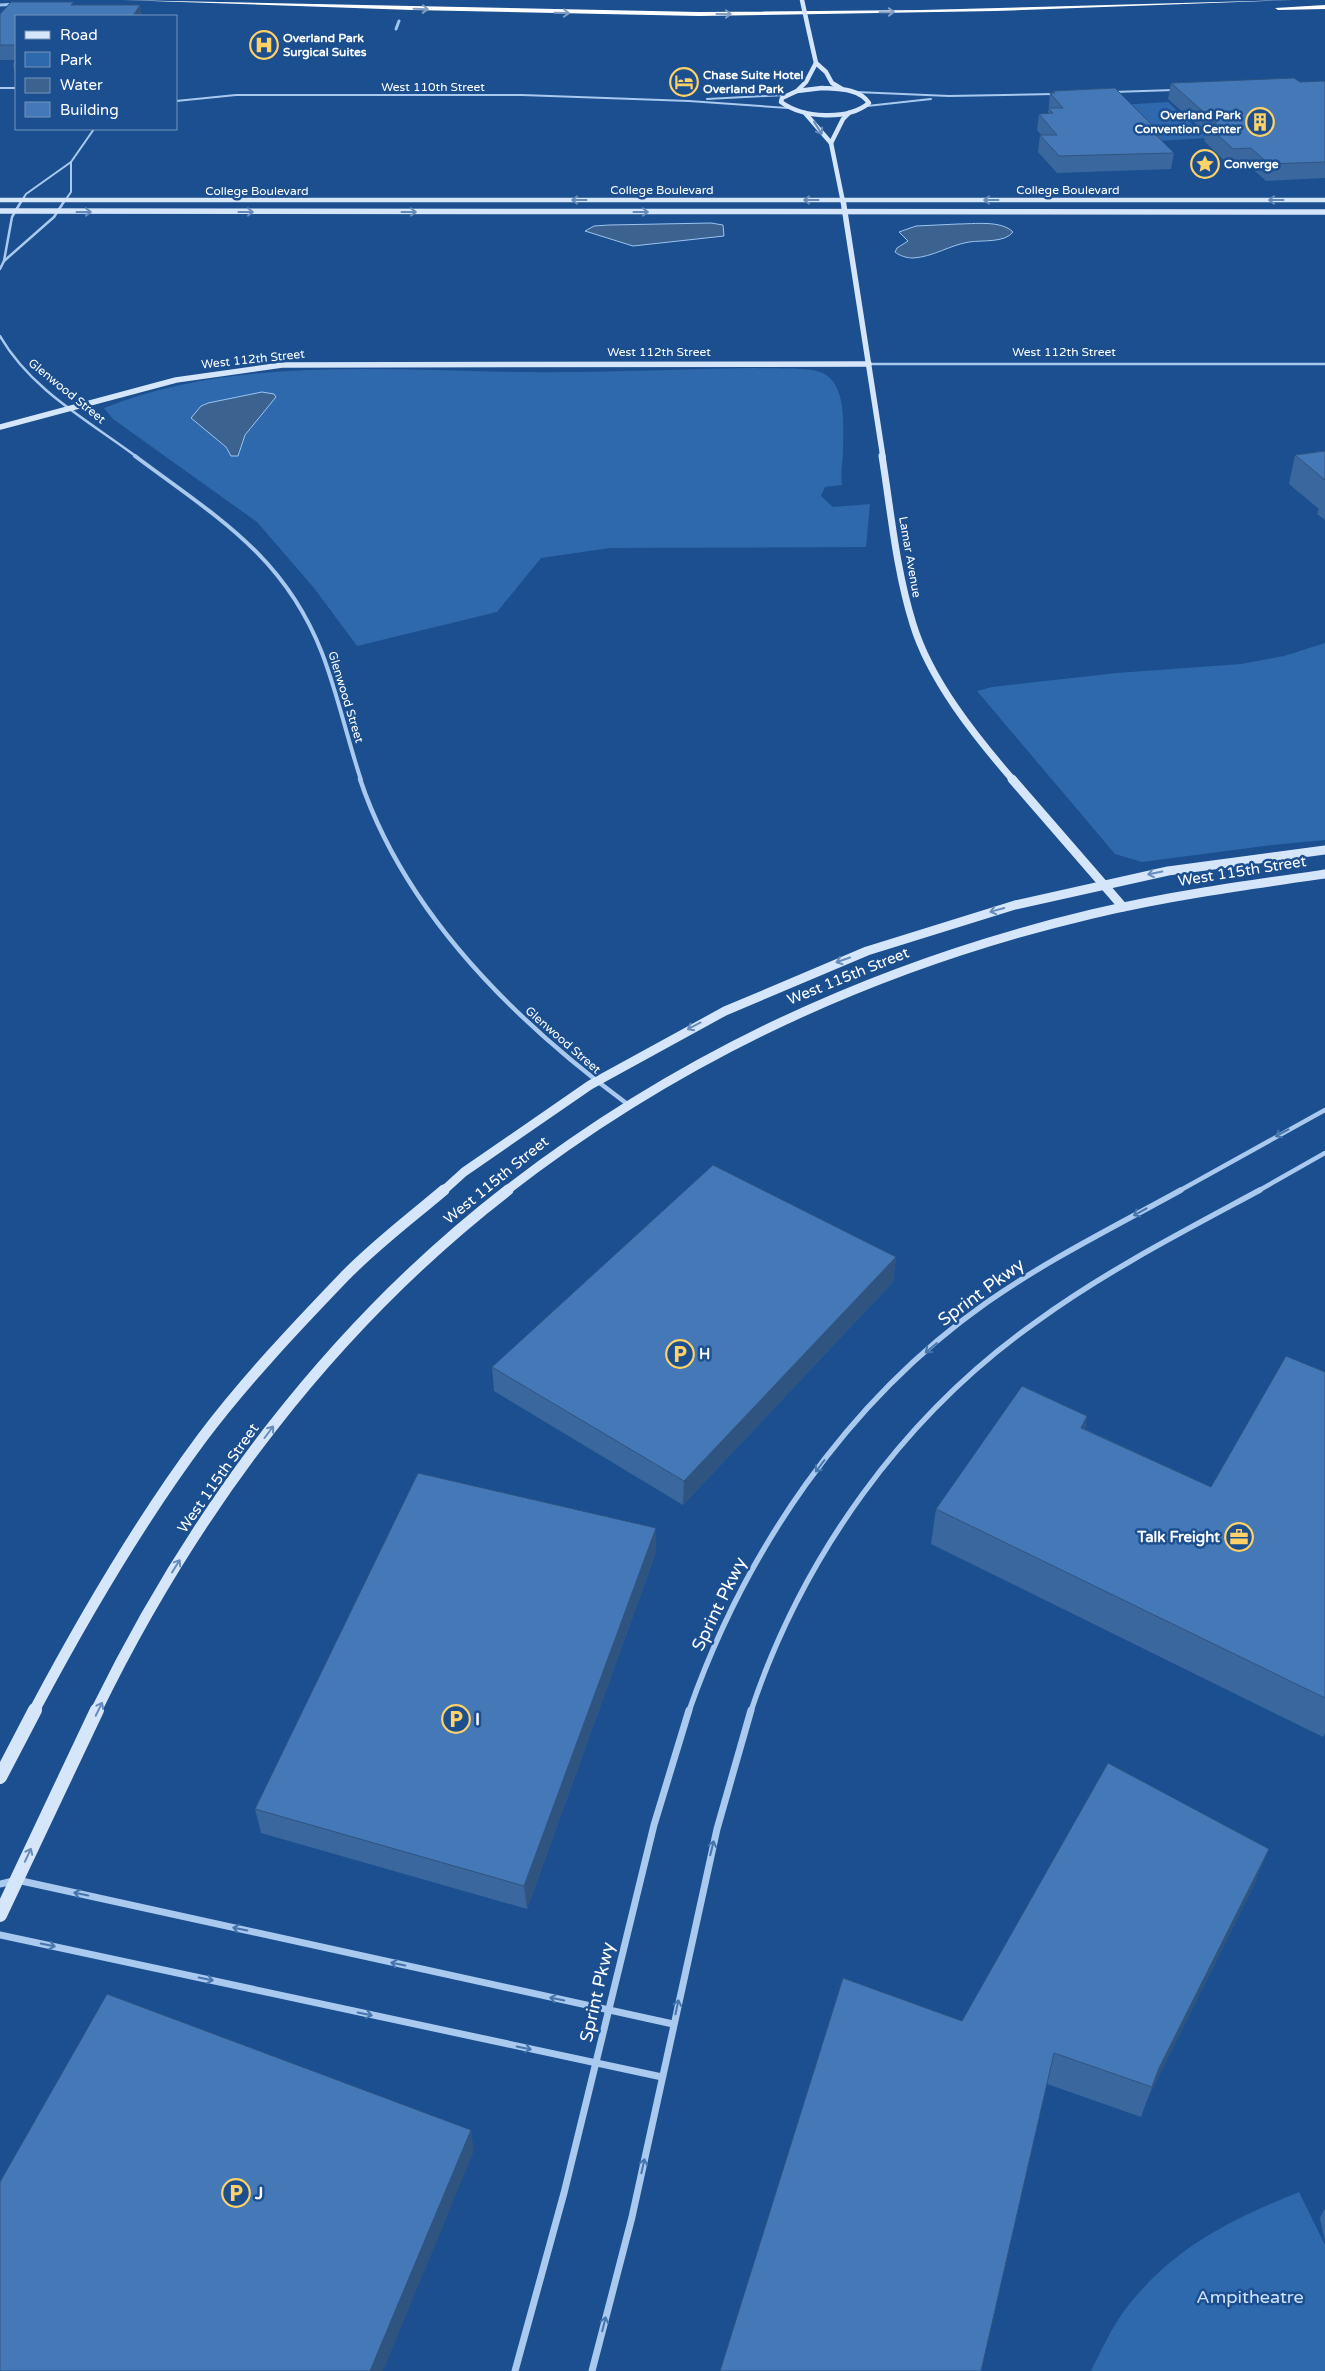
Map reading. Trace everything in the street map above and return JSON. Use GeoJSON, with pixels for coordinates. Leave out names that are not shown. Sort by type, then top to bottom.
{"type":"FeatureCollection","features":[{"type":"Feature","properties":{"kind":"highway"},"geometry":{"type":"LineString","coordinates":[[125,0],[475,11],[697,14],[889,12],[1291,0]]}},
{"type":"Feature","properties":{"kind":"highway"},"geometry":{"type":"LineString","coordinates":[[189,0],[267,4]]}},
{"type":"Feature","properties":{"kind":"highway"},"geometry":{"type":"LineString","coordinates":[[375,0],[543,4]]}},
{"type":"Feature","properties":{"kind":"highway"},"geometry":{"type":"LineString","coordinates":[[792,6],[1089,0]]}},
{"type":"Feature","properties":{"kind":"highway"},"geometry":{"type":"LineString","coordinates":[[563,5],[602,5]]}},
{"type":"Feature","properties":{"kind":"highway"},"geometry":{"type":"LineString","coordinates":[[1097,7],[1130,11],[1325,7]]}},
{"type":"Feature","properties":{"kind":"street"},"geometry":{"type":"LineString","coordinates":[[802,0],[816,63],[826,72],[832,83],[845,90]]}},
{"type":"Feature","properties":{"kind":"street"},"geometry":{"type":"LineString","coordinates":[[798,90],[806,82],[816,63]]}},
{"type":"Feature","properties":{"kind":"street"},"geometry":{"type":"LineString","coordinates":[[0,88],[15,88]]}},
{"type":"Feature","properties":{"kind":"street"},"geometry":{"type":"LineString","coordinates":[[849,113],[805,113],[788,108],[781,102],[785,95],[798,90],[822,88],[883,95],[1060,94]]}},
{"type":"Feature","properties":{"kind":"street"},"geometry":{"type":"LineString","coordinates":[[1105,93],[1177,90]]}},
{"type":"Feature","properties":{"kind":"street"},"geometry":{"type":"LineString","coordinates":[[855,92],[868,100],[867,106]]}},
{"type":"Feature","properties":{"kind":"street","name":"West 110th Street"},"geometry":{"type":"LineString","coordinates":[[178,101],[236,95],[556,96],[689,100],[788,108]]}},
{"type":"Feature","properties":{"kind":"street","name":"West 110th Street"},"geometry":{"type":"LineString","coordinates":[[689,100],[785,95]]}},
{"type":"Feature","properties":{"kind":"street"},"geometry":{"type":"LineString","coordinates":[[831,143],[838,135],[843,117],[849,113],[867,106],[949,96]]}},
{"type":"Feature","properties":{"kind":"street","name":"Lamar Avenue"},"geometry":{"type":"LineString","coordinates":[[805,113],[831,143],[845,212],[901,577],[913,625],[923,650],[952,702],[975,734],[1123,907]]}},
{"type":"Feature","properties":{"kind":"street"},"geometry":{"type":"LineString","coordinates":[[0,269],[4,261],[12,217],[26,194],[71,162],[93,130]]}},
{"type":"Feature","properties":{"kind":"street"},"geometry":{"type":"LineString","coordinates":[[4,261],[57,212],[65,201],[71,192],[71,162]]}},
{"type":"Feature","properties":{"kind":"street","name":"College Boulevard"},"geometry":{"type":"LineString","coordinates":[[0,200],[1325,200]]}},
{"type":"Feature","properties":{"kind":"street","name":"College Boulevard"},"geometry":{"type":"LineString","coordinates":[[0,211],[1325,212]]}},
{"type":"Feature","properties":{"kind":"street","name":"Glenwood Street"},"geometry":{"type":"LineString","coordinates":[[0,336],[19,365],[32,379],[218,515],[246,539],[275,570],[297,600],[315,633],[331,676],[369,807],[387,849],[438,921],[487,981],[526,1023],[594,1081],[626,1103]]}},
{"type":"Feature","properties":{"kind":"street","name":"West 112th Street"},"geometry":{"type":"LineString","coordinates":[[0,427],[204,374],[282,365],[1325,364]]}},
{"type":"Feature","properties":{"kind":"street","name":"West 115th Street"},"geometry":{"type":"LineString","coordinates":[[0,1777],[56,1668],[98,1593],[146,1516],[238,1392],[296,1326],[416,1210],[473,1163],[594,1081],[716,1014],[770,989],[832,964],[943,926],[1050,896],[1212,864],[1325,850]]}},
{"type":"Feature","properties":{"kind":"street","name":"West 115th Street"},"geometry":{"type":"LineString","coordinates":[[0,1915],[122,1663],[169,1577],[215,1504],[279,1418],[339,1346],[409,1273],[465,1222],[547,1157],[626,1103],[750,1033],[862,985],[967,948],[1020,932],[1123,907],[1225,888],[1325,874]]}},
{"type":"Feature","properties":{"kind":"street","name":"Sprint Pkwy"},"geometry":{"type":"LineString","coordinates":[[515,2371],[571,2165],[664,1787],[701,1678],[721,1630],[772,1533],[827,1458],[858,1420],[925,1353],[965,1319],[1038,1269],[1325,1110]]}},
{"type":"Feature","properties":{"kind":"street"},"geometry":{"type":"LineString","coordinates":[[592,2371],[632,2215],[724,1797],[757,1694],[788,1619],[805,1585],[840,1526],[880,1472],[926,1419],[970,1375],[1040,1318],[1148,1253],[1325,1154]]}},
{"type":"Feature","properties":{"kind":"street"},"geometry":{"type":"LineString","coordinates":[[0,1884],[17,1880],[673,2024]]}},
{"type":"Feature","properties":{"kind":"street"},"geometry":{"type":"LineString","coordinates":[[0,1935],[662,2077]]}},
{"type":"Feature","properties":{"kind":"green space"},"geometry":{"type":"Polygon","coordinates":[[[1168,102],[1207,138],[1155,141],[1119,105],[1168,102]]]}},
{"type":"Feature","properties":{"kind":"green space"},"geometry":{"type":"Polygon","coordinates":[[[755,368],[814,370],[829,377],[835,385],[840,395],[843,418],[842,485],[825,487],[821,496],[833,507],[870,504],[866,547],[610,548],[541,558],[497,612],[357,646],[314,588],[257,522],[113,419],[104,408],[153,392],[203,381],[307,370],[546,372],[755,368]]]}},
{"type":"Feature","properties":{"kind":"green space"},"geometry":{"type":"Polygon","coordinates":[[[1325,643],[1325,840],[1142,862],[1115,854],[977,691],[992,687],[1117,673],[1241,664],[1284,656],[1325,643]]]}},
{"type":"Feature","properties":{"kind":"green space","name":"Ampitheatre"},"geometry":{"type":"Polygon","coordinates":[[[1299,2192],[1325,2245],[1325,2371],[1091,2371],[1110,2333],[1124,2311],[1142,2289],[1162,2270],[1182,2253],[1225,2226],[1299,2192]]]}},
{"type":"Feature","properties":{"kind":"water"},"geometry":{"type":"Polygon","coordinates":[[[711,223],[723,225],[724,236],[633,246],[585,231],[594,226],[609,225],[711,223]]]}},
{"type":"Feature","properties":{"kind":"water"},"geometry":{"type":"Polygon","coordinates":[[[995,224],[1008,228],[1013,232],[1005,238],[969,242],[920,257],[906,257],[895,252],[897,248],[908,241],[899,232],[916,226],[995,224]]]}},
{"type":"Feature","properties":{"kind":"water"},"geometry":{"type":"Polygon","coordinates":[[[262,392],[274,394],[276,397],[245,435],[238,456],[231,456],[226,447],[191,418],[201,406],[208,403],[262,392]]]}},
{"type":"Feature","properties":{"kind":"building"},"geometry":{"type":"Polygon","coordinates":[[[11,2],[74,2],[71,5],[140,5],[134,15],[15,15],[15,45],[0,45],[0,14],[11,2]]]}},
{"type":"Feature","properties":{"kind":"building","name":"Overland Park Convention Center"},"geometry":{"type":"Polygon","coordinates":[[[1294,78],[1300,82],[1325,81],[1325,162],[1269,164],[1251,148],[1233,149],[1207,125],[1217,124],[1171,83],[1294,78]]]}},
{"type":"Feature","properties":{"kind":"building"},"geometry":{"type":"Polygon","coordinates":[[[1115,88],[1162,135],[1156,135],[1174,153],[1059,156],[1040,135],[1057,135],[1039,114],[1053,113],[1048,108],[1063,108],[1050,93],[1055,93],[1053,91],[1115,88]]]}},
{"type":"Feature","properties":{"kind":"building"},"geometry":{"type":"Polygon","coordinates":[[[1325,451],[1325,480],[1295,455],[1325,451]]]}},
{"type":"Feature","properties":{"kind":"building","name":"H"},"geometry":{"type":"Polygon","coordinates":[[[713,1165],[896,1257],[684,1481],[492,1367],[713,1165]]]}},
{"type":"Feature","properties":{"kind":"building"},"geometry":{"type":"Polygon","coordinates":[[[1286,1356],[1325,1372],[1325,1698],[936,1509],[1022,1386],[1087,1416],[1081,1428],[1211,1487],[1286,1356]]]}},
{"type":"Feature","properties":{"kind":"building","name":"I"},"geometry":{"type":"Polygon","coordinates":[[[418,1473],[656,1528],[524,1886],[255,1809],[418,1473]]]}},
{"type":"Feature","properties":{"kind":"building"},"geometry":{"type":"Polygon","coordinates":[[[1108,1763],[1269,1849],[1159,2068],[1152,2087],[1054,2053],[981,2371],[720,2371],[843,1978],[962,2021],[1108,1763]]]}},
{"type":"Feature","properties":{"kind":"building","name":"J"},"geometry":{"type":"Polygon","coordinates":[[[107,1994],[471,2130],[370,2371],[0,2371],[0,2182],[107,1994]]]}},
{"type":"Feature","properties":{"kind":"waterway"},"geometry":{"type":"LineString","coordinates":[[0,5],[18,4]]}},
{"type":"Feature","properties":{"kind":"waterway"},"geometry":{"type":"LineString","coordinates":[[396,29],[399,21]]}},
{"type":"Feature","properties":{"kind":"place","name":"Overland Park Surgical Suites"},"geometry":{"type":"Point","coordinates":[264,45]}},
{"type":"Feature","properties":{"kind":"place","name":"Chase Suite Hotel Overland Park"},"geometry":{"type":"Point","coordinates":[684,82]}},
{"type":"Feature","properties":{"kind":"place","name":"Overland Park Convention Center"},"geometry":{"type":"Point","coordinates":[1260,122]}},
{"type":"Feature","properties":{"kind":"place","name":"Converge"},"geometry":{"type":"Point","coordinates":[1205,164]}},
{"type":"Feature","properties":{"kind":"place","name":"H"},"geometry":{"type":"Point","coordinates":[680,1354]}},
{"type":"Feature","properties":{"kind":"place","name":"Talk Freight"},"geometry":{"type":"Point","coordinates":[1239,1537]}},
{"type":"Feature","properties":{"kind":"place","name":"I"},"geometry":{"type":"Point","coordinates":[456,1719]}},
{"type":"Feature","properties":{"kind":"place","name":"J"},"geometry":{"type":"Point","coordinates":[236,2193]}}]}
